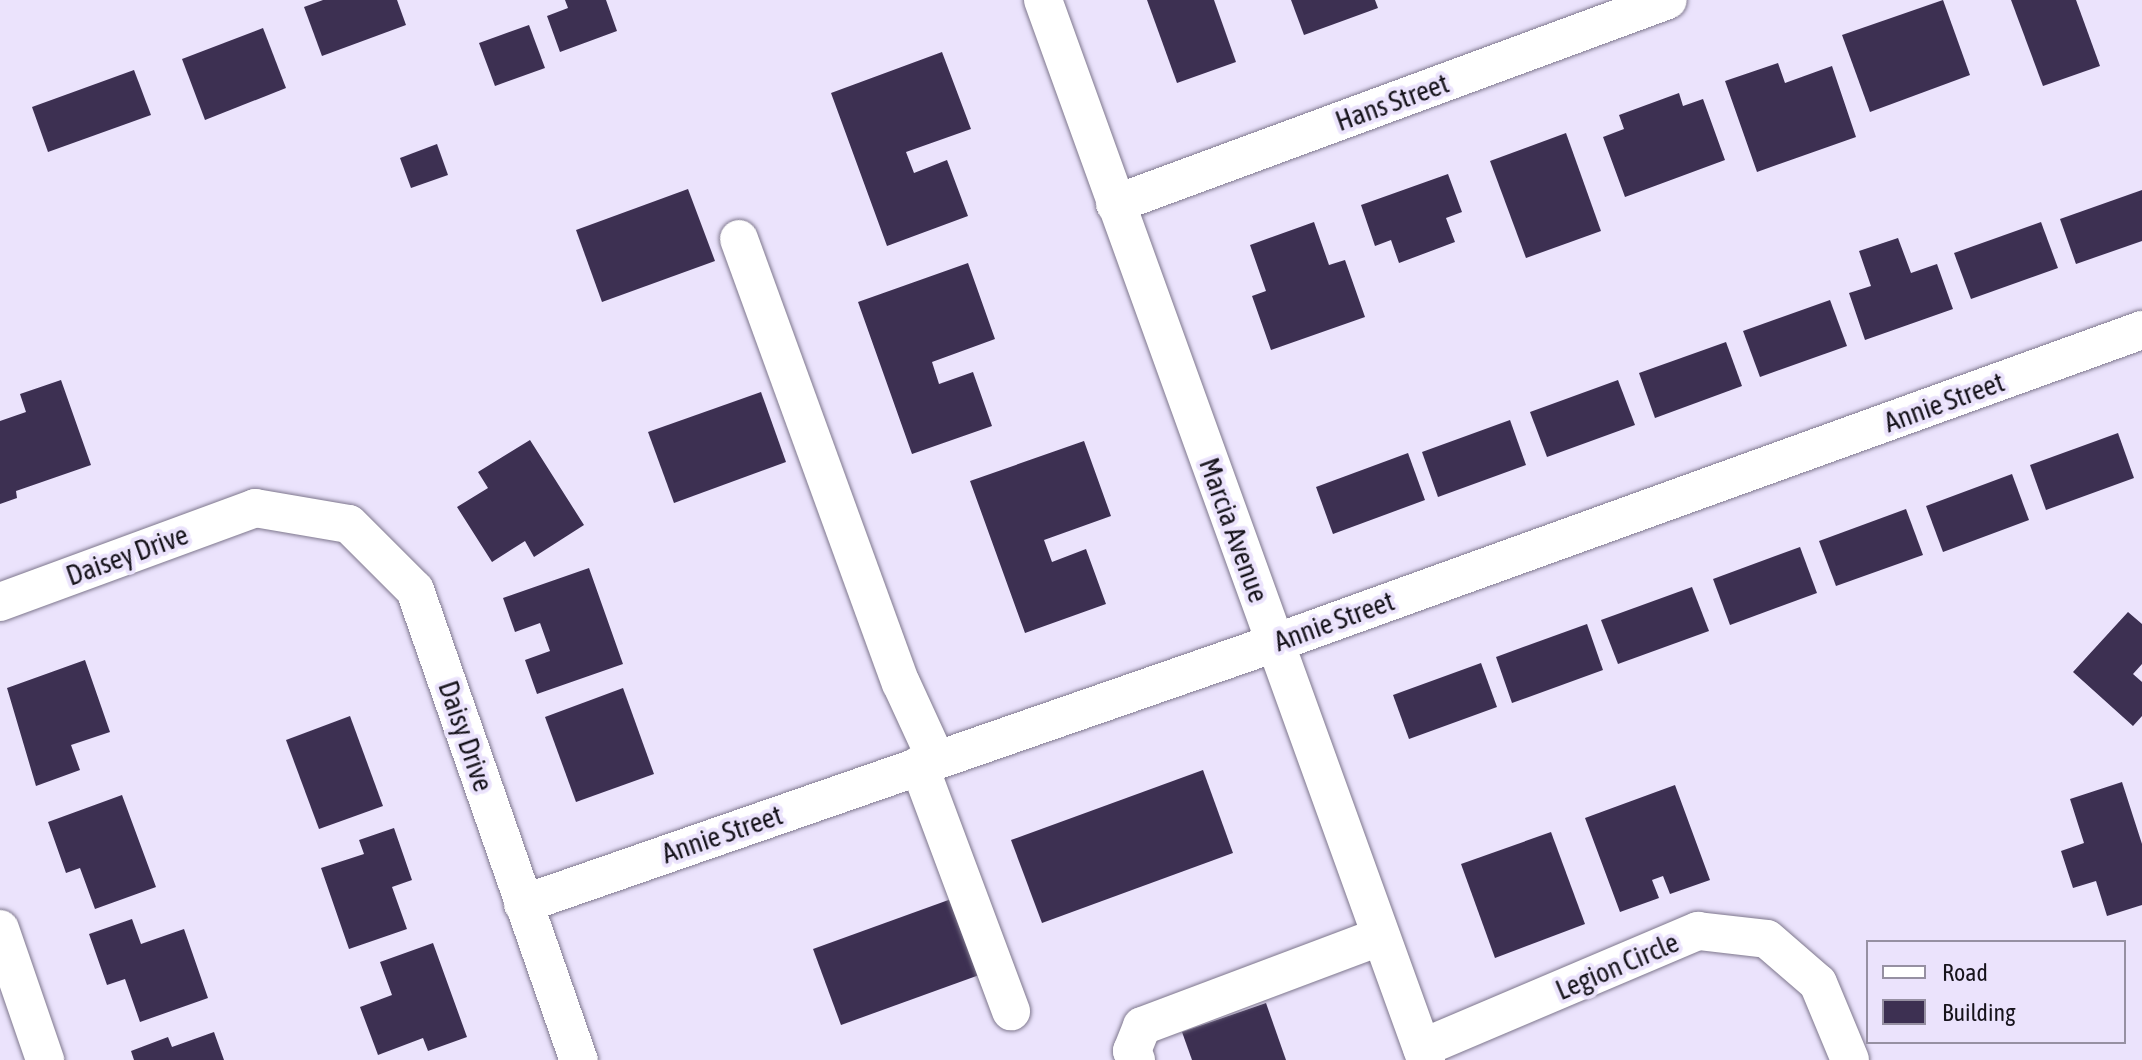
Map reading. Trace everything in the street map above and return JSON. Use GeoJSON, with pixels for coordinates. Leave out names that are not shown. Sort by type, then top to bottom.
{"type":"FeatureCollection","features":[{"type":"Feature","properties":{"kind":"street","name":"Marcia Avenue"},"geometry":{"type":"LineString","coordinates":[[1043,0],[1424,1054]]}},
{"type":"Feature","properties":{"kind":"street","name":"Hans Street"},"geometry":{"type":"LineString","coordinates":[[1115,204],[1668,0]]}},
{"type":"Feature","properties":{"kind":"street"},"geometry":{"type":"LineString","coordinates":[[739,239],[901,683],[1011,1011]]}},
{"type":"Feature","properties":{"kind":"street","name":"Annie Street"},"geometry":{"type":"LineString","coordinates":[[523,904],[1275,643],[2142,330]]}},
{"type":"Feature","properties":{"kind":"street","name":"Daisey Drive"},"geometry":{"type":"LineString","coordinates":[[0,602],[255,508]]}},
{"type":"Feature","properties":{"kind":"street","name":"Daisy Drive"},"geometry":{"type":"LineString","coordinates":[[255,508],[349,524],[415,590],[579,1060]]}},
{"type":"Feature","properties":{"kind":"street"},"geometry":{"type":"LineString","coordinates":[[0,929],[45,1060]]}},
{"type":"Feature","properties":{"kind":"street","name":"Legion Circle"},"geometry":{"type":"LineString","coordinates":[[1424,1054],[1698,931],[1767,939],[1818,983],[1850,1060]]}},
{"type":"Feature","properties":{"kind":"street"},"geometry":{"type":"LineString","coordinates":[[1136,1060],[1132,1051],[1142,1026],[1381,936]]}},
{"type":"Feature","properties":{"kind":"building"},"geometry":{"type":"Polygon","coordinates":[[[323,0],[397,0],[406,25],[322,56],[304,7],[323,0]]]}},
{"type":"Feature","properties":{"kind":"building"},"geometry":{"type":"Polygon","coordinates":[[[565,0],[606,0],[617,31],[560,52],[547,16],[568,8],[565,0]]]}},
{"type":"Feature","properties":{"kind":"building"},"geometry":{"type":"Polygon","coordinates":[[[1147,0],[1214,0],[1236,62],[1177,83],[1147,0]]]}},
{"type":"Feature","properties":{"kind":"building"},"geometry":{"type":"Polygon","coordinates":[[[1291,0],[1375,0],[1378,8],[1304,35],[1291,0]]]}},
{"type":"Feature","properties":{"kind":"building"},"geometry":{"type":"Polygon","coordinates":[[[1943,0],[1970,75],[1870,112],[1842,35],[1943,0]]]}},
{"type":"Feature","properties":{"kind":"building"},"geometry":{"type":"Polygon","coordinates":[[[2011,0],[2076,0],[2100,66],[2043,86],[2011,0]]]}},
{"type":"Feature","properties":{"kind":"building"},"geometry":{"type":"Polygon","coordinates":[[[529,25],[545,68],[495,86],[479,43],[529,25]]]}},
{"type":"Feature","properties":{"kind":"building"},"geometry":{"type":"Polygon","coordinates":[[[263,28],[286,88],[205,120],[182,59],[263,28]]]}},
{"type":"Feature","properties":{"kind":"building"},"geometry":{"type":"Polygon","coordinates":[[[942,52],[971,129],[906,152],[914,173],[947,160],[968,216],[887,246],[831,93],[942,52]]]}},
{"type":"Feature","properties":{"kind":"building"},"geometry":{"type":"Polygon","coordinates":[[[1778,63],[1785,83],[1832,66],[1856,137],[1757,172],[1725,81],[1778,63]]]}},
{"type":"Feature","properties":{"kind":"building"},"geometry":{"type":"Polygon","coordinates":[[[134,70],[151,115],[48,152],[32,107],[134,70]]]}},
{"type":"Feature","properties":{"kind":"building"},"geometry":{"type":"Polygon","coordinates":[[[1679,93],[1683,106],[1703,99],[1725,160],[1625,197],[1603,137],[1624,129],[1619,115],[1679,93]]]}},
{"type":"Feature","properties":{"kind":"building"},"geometry":{"type":"Polygon","coordinates":[[[1566,133],[1601,231],[1526,258],[1490,161],[1566,133]]]}},
{"type":"Feature","properties":{"kind":"building"},"geometry":{"type":"Polygon","coordinates":[[[437,144],[448,175],[411,188],[400,158],[437,144]]]}},
{"type":"Feature","properties":{"kind":"building"},"geometry":{"type":"Polygon","coordinates":[[[1448,174],[1462,212],[1446,218],[1455,242],[1399,263],[1391,240],[1375,246],[1361,205],[1448,174]]]}},
{"type":"Feature","properties":{"kind":"building"},"geometry":{"type":"Polygon","coordinates":[[[688,189],[715,261],[602,302],[576,230],[688,189]]]}},
{"type":"Feature","properties":{"kind":"building"},"geometry":{"type":"Polygon","coordinates":[[[2142,190],[2142,241],[2076,264],[2060,219],[2142,190]]]}},
{"type":"Feature","properties":{"kind":"building"},"geometry":{"type":"Polygon","coordinates":[[[1314,222],[1329,265],[1345,260],[1365,317],[1271,350],[1252,296],[1266,291],[1250,245],[1314,222]]]}},
{"type":"Feature","properties":{"kind":"building"},"geometry":{"type":"Polygon","coordinates":[[[2041,222],[2058,268],[1971,299],[1954,253],[2041,222]]]}},
{"type":"Feature","properties":{"kind":"building"},"geometry":{"type":"Polygon","coordinates":[[[1898,238],[1911,273],[1937,264],[1953,309],[1865,340],[1849,293],[1871,286],[1859,251],[1898,238]]]}},
{"type":"Feature","properties":{"kind":"building"},"geometry":{"type":"Polygon","coordinates":[[[968,263],[995,339],[932,362],[939,384],[973,372],[992,426],[912,454],[858,302],[968,263]]]}},
{"type":"Feature","properties":{"kind":"building"},"geometry":{"type":"Polygon","coordinates":[[[1830,300],[1847,346],[1760,377],[1743,331],[1830,300]]]}},
{"type":"Feature","properties":{"kind":"building"},"geometry":{"type":"Polygon","coordinates":[[[1726,342],[1742,386],[1655,418],[1639,373],[1726,342]]]}},
{"type":"Feature","properties":{"kind":"building"},"geometry":{"type":"Polygon","coordinates":[[[61,380],[91,465],[16,491],[17,498],[0,504],[0,421],[26,412],[20,394],[61,380]]]}},
{"type":"Feature","properties":{"kind":"building"},"geometry":{"type":"Polygon","coordinates":[[[1618,380],[1635,425],[1547,457],[1530,412],[1618,380]]]}},
{"type":"Feature","properties":{"kind":"building"},"geometry":{"type":"Polygon","coordinates":[[[761,392],[786,462],[674,503],[648,432],[761,392]]]}},
{"type":"Feature","properties":{"kind":"building"},"geometry":{"type":"Polygon","coordinates":[[[1510,420],[1526,465],[1438,497],[1422,452],[1510,420]]]}},
{"type":"Feature","properties":{"kind":"building"},"geometry":{"type":"Polygon","coordinates":[[[2118,433],[2134,478],[2046,510],[2030,465],[2118,433]]]}},
{"type":"Feature","properties":{"kind":"building"},"geometry":{"type":"Polygon","coordinates":[[[530,440],[584,525],[534,557],[525,541],[492,562],[457,507],[488,488],[478,472],[530,440]]]}},
{"type":"Feature","properties":{"kind":"building"},"geometry":{"type":"Polygon","coordinates":[[[1084,441],[1111,516],[1044,540],[1052,562],[1086,549],[1106,604],[1025,633],[970,481],[1084,441]]]}},
{"type":"Feature","properties":{"kind":"building"},"geometry":{"type":"Polygon","coordinates":[[[1408,453],[1425,500],[1333,534],[1316,487],[1408,453]]]}},
{"type":"Feature","properties":{"kind":"building"},"geometry":{"type":"Polygon","coordinates":[[[2012,474],[2029,520],[1943,552],[1926,506],[2012,474]]]}},
{"type":"Feature","properties":{"kind":"building"},"geometry":{"type":"Polygon","coordinates":[[[1906,509],[1923,555],[1836,586],[1819,541],[1906,509]]]}},
{"type":"Feature","properties":{"kind":"building"},"geometry":{"type":"Polygon","coordinates":[[[1800,547],[1817,593],[1730,625],[1713,579],[1800,547]]]}},
{"type":"Feature","properties":{"kind":"building"},"geometry":{"type":"Polygon","coordinates":[[[589,568],[623,664],[537,694],[525,660],[550,651],[540,623],[515,632],[503,598],[589,568]]]}},
{"type":"Feature","properties":{"kind":"building"},"geometry":{"type":"Polygon","coordinates":[[[1692,587],[1709,631],[1618,664],[1601,620],[1692,587]]]}},
{"type":"Feature","properties":{"kind":"building"},"geometry":{"type":"Polygon","coordinates":[[[2128,612],[2142,624],[2142,664],[2133,674],[2142,682],[2142,716],[2133,726],[2073,672],[2128,612]]]}},
{"type":"Feature","properties":{"kind":"building"},"geometry":{"type":"Polygon","coordinates":[[[1587,624],[1603,670],[1512,703],[1496,657],[1587,624]]]}},
{"type":"Feature","properties":{"kind":"building"},"geometry":{"type":"Polygon","coordinates":[[[85,660],[110,732],[71,745],[80,770],[36,786],[7,688],[85,660]]]}},
{"type":"Feature","properties":{"kind":"building"},"geometry":{"type":"Polygon","coordinates":[[[1481,663],[1497,707],[1409,739],[1393,695],[1481,663]]]}},
{"type":"Feature","properties":{"kind":"building"},"geometry":{"type":"Polygon","coordinates":[[[623,688],[654,774],[576,802],[545,717],[623,688]]]}},
{"type":"Feature","properties":{"kind":"building"},"geometry":{"type":"Polygon","coordinates":[[[350,716],[383,806],[319,829],[286,740],[350,716]]]}},
{"type":"Feature","properties":{"kind":"building"},"geometry":{"type":"Polygon","coordinates":[[[1203,770],[1233,853],[1042,923],[1011,840],[1203,770]]]}},
{"type":"Feature","properties":{"kind":"building"},"geometry":{"type":"Polygon","coordinates":[[[2122,782],[2142,844],[2142,905],[2107,916],[2096,881],[2073,888],[2061,851],[2084,843],[2070,799],[2122,782]]]}},
{"type":"Feature","properties":{"kind":"building"},"geometry":{"type":"Polygon","coordinates":[[[1675,785],[1710,880],[1670,894],[1663,876],[1652,880],[1659,898],[1620,912],[1585,818],[1675,785]]]}},
{"type":"Feature","properties":{"kind":"building"},"geometry":{"type":"Polygon","coordinates":[[[122,795],[156,887],[95,909],[80,868],[66,873],[48,822],[122,795]]]}},
{"type":"Feature","properties":{"kind":"building"},"geometry":{"type":"Polygon","coordinates":[[[394,828],[412,880],[392,887],[407,929],[349,949],[321,868],[364,854],[359,840],[394,828]]]}},
{"type":"Feature","properties":{"kind":"building"},"geometry":{"type":"Polygon","coordinates":[[[1551,832],[1585,924],[1495,958],[1461,864],[1551,832]]]}},
{"type":"Feature","properties":{"kind":"building"},"geometry":{"type":"Polygon","coordinates":[[[954,898],[982,974],[841,1025],[813,949],[954,898]]]}},
{"type":"Feature","properties":{"kind":"building"},"geometry":{"type":"Polygon","coordinates":[[[132,919],[141,944],[184,929],[208,998],[140,1022],[125,979],[107,985],[89,934],[132,919]]]}},
{"type":"Feature","properties":{"kind":"building"},"geometry":{"type":"Polygon","coordinates":[[[433,943],[467,1037],[428,1051],[423,1038],[378,1055],[360,1007],[392,995],[380,962],[433,943]]]}},
{"type":"Feature","properties":{"kind":"building"},"geometry":{"type":"Polygon","coordinates":[[[1266,1003],[1286,1060],[1192,1060],[1182,1032],[1266,1003]]]}},
{"type":"Feature","properties":{"kind":"building"},"geometry":{"type":"Polygon","coordinates":[[[214,1032],[224,1060],[134,1060],[131,1051],[168,1037],[172,1047],[214,1032]]]}}]}
